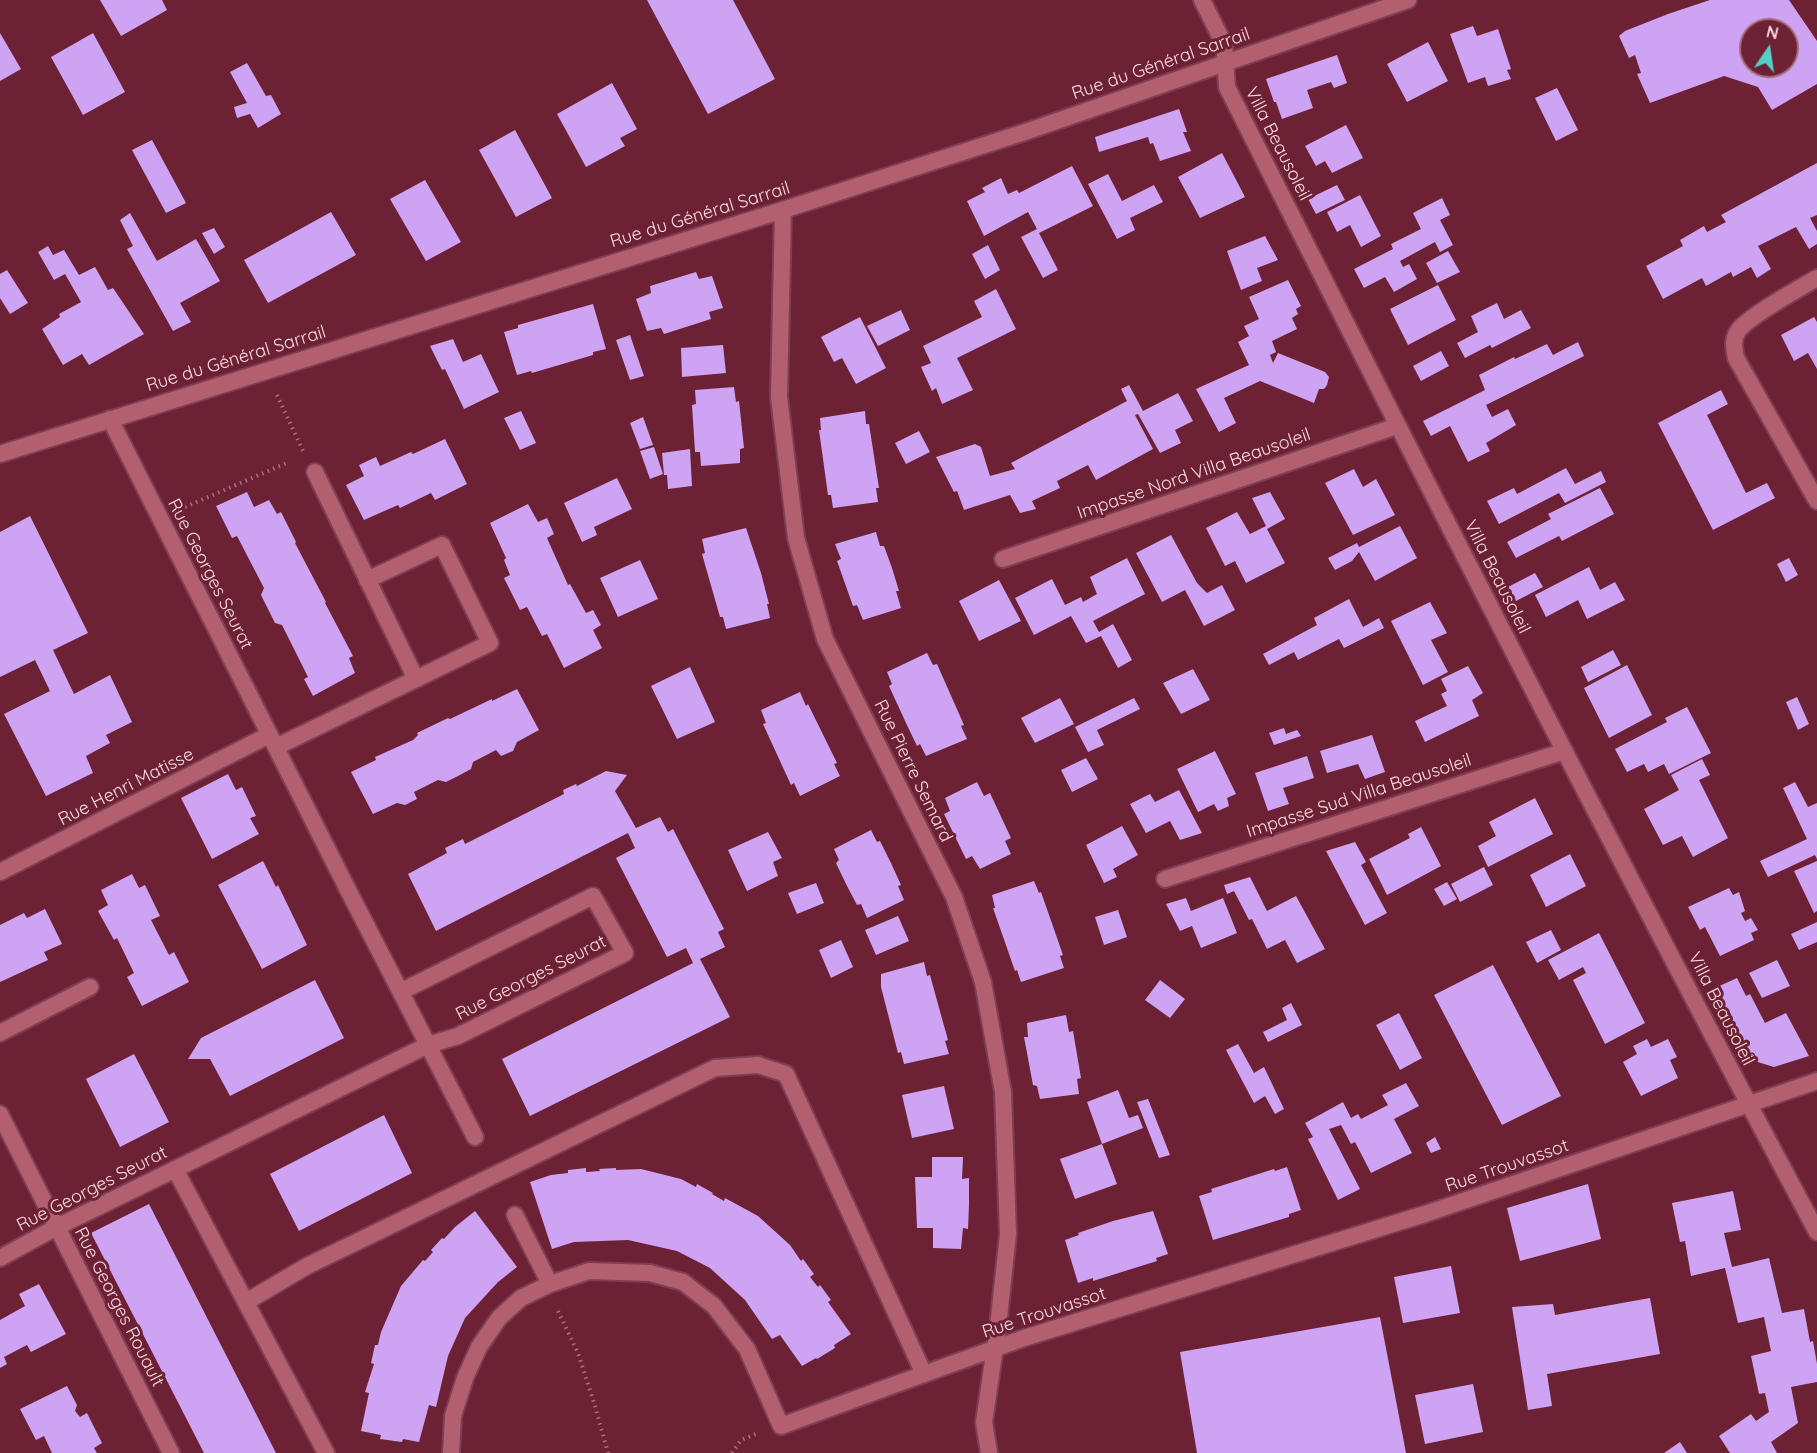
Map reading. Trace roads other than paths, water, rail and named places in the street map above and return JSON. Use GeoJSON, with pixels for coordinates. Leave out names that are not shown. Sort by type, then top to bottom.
{"type":"FeatureCollection","features":[{"type":"Feature","properties":{"kind":"street","name":"Villa Beausoleil"},"geometry":{"type":"LineString","coordinates":[[1202,0],[1224,44],[1227,87],[1397,426],[1817,1232]]}},
{"type":"Feature","properties":{"kind":"street","name":"Rue du Général Sarrail"},"geometry":{"type":"LineString","coordinates":[[0,454],[783,210],[1025,132],[1408,0]]}},
{"type":"Feature","properties":{"kind":"street","name":"Rue Pierre Semard"},"geometry":{"type":"LineString","coordinates":[[783,210],[779,397],[796,538],[825,639],[954,897],[982,982],[1001,1081],[1008,1234],[984,1422],[989,1453]]}},
{"type":"Feature","properties":{"kind":"street"},"geometry":{"type":"LineString","coordinates":[[1817,278],[1754,317],[1738,330],[1733,343],[1737,358],[1817,501]]}},
{"type":"Feature","properties":{"kind":"street","name":"Rue Georges Seurat"},"geometry":{"type":"LineString","coordinates":[[110,419],[428,1045]]}},
{"type":"Feature","properties":{"kind":"street","name":"Impasse Nord Villa Beausoleil"},"geometry":{"type":"LineString","coordinates":[[1003,559],[1397,426]]}},
{"type":"Feature","properties":{"kind":"street"},"geometry":{"type":"LineString","coordinates":[[315,471],[416,679]]}},
{"type":"Feature","properties":{"kind":"street"},"geometry":{"type":"LineString","coordinates":[[272,741],[416,679],[490,643],[442,545],[368,580]]}},
{"type":"Feature","properties":{"kind":"street","name":"Rue Henri Matisse"},"geometry":{"type":"LineString","coordinates":[[0,872],[272,741]]}},
{"type":"Feature","properties":{"kind":"street","name":"Impasse Sud Villa Beausoleil"},"geometry":{"type":"LineString","coordinates":[[1165,879],[1565,751]]}},
{"type":"Feature","properties":{"kind":"street","name":"Rue Georges Seurat"},"geometry":{"type":"LineString","coordinates":[[0,1258],[57,1227],[428,1045],[458,1036],[625,953],[593,896],[402,991]]}},
{"type":"Feature","properties":{"kind":"street"},"geometry":{"type":"LineString","coordinates":[[0,1033],[90,987]]}},
{"type":"Feature","properties":{"kind":"street"},"geometry":{"type":"LineString","coordinates":[[428,1045],[475,1137]]}},
{"type":"Feature","properties":{"kind":"street"},"geometry":{"type":"LineString","coordinates":[[246,1302],[307,1266],[715,1068],[758,1065],[786,1074],[924,1374]]}},
{"type":"Feature","properties":{"kind":"street","name":"Rue Trouvassot"},"geometry":{"type":"LineString","coordinates":[[452,1453],[453,1416],[465,1378],[479,1347],[499,1318],[521,1298],[550,1284],[589,1271],[650,1273],[682,1282],[714,1306],[747,1349],[781,1426],[994,1349],[1425,1214],[1817,1081]]}},
{"type":"Feature","properties":{"kind":"street","name":"Rue Georges Rouault"},"geometry":{"type":"LineString","coordinates":[[0,1114],[171,1453]]}},
{"type":"Feature","properties":{"kind":"street"},"geometry":{"type":"LineString","coordinates":[[176,1169],[326,1453]]}},
{"type":"Feature","properties":{"kind":"street"},"geometry":{"type":"LineString","coordinates":[[515,1215],[550,1284]]}}]}
